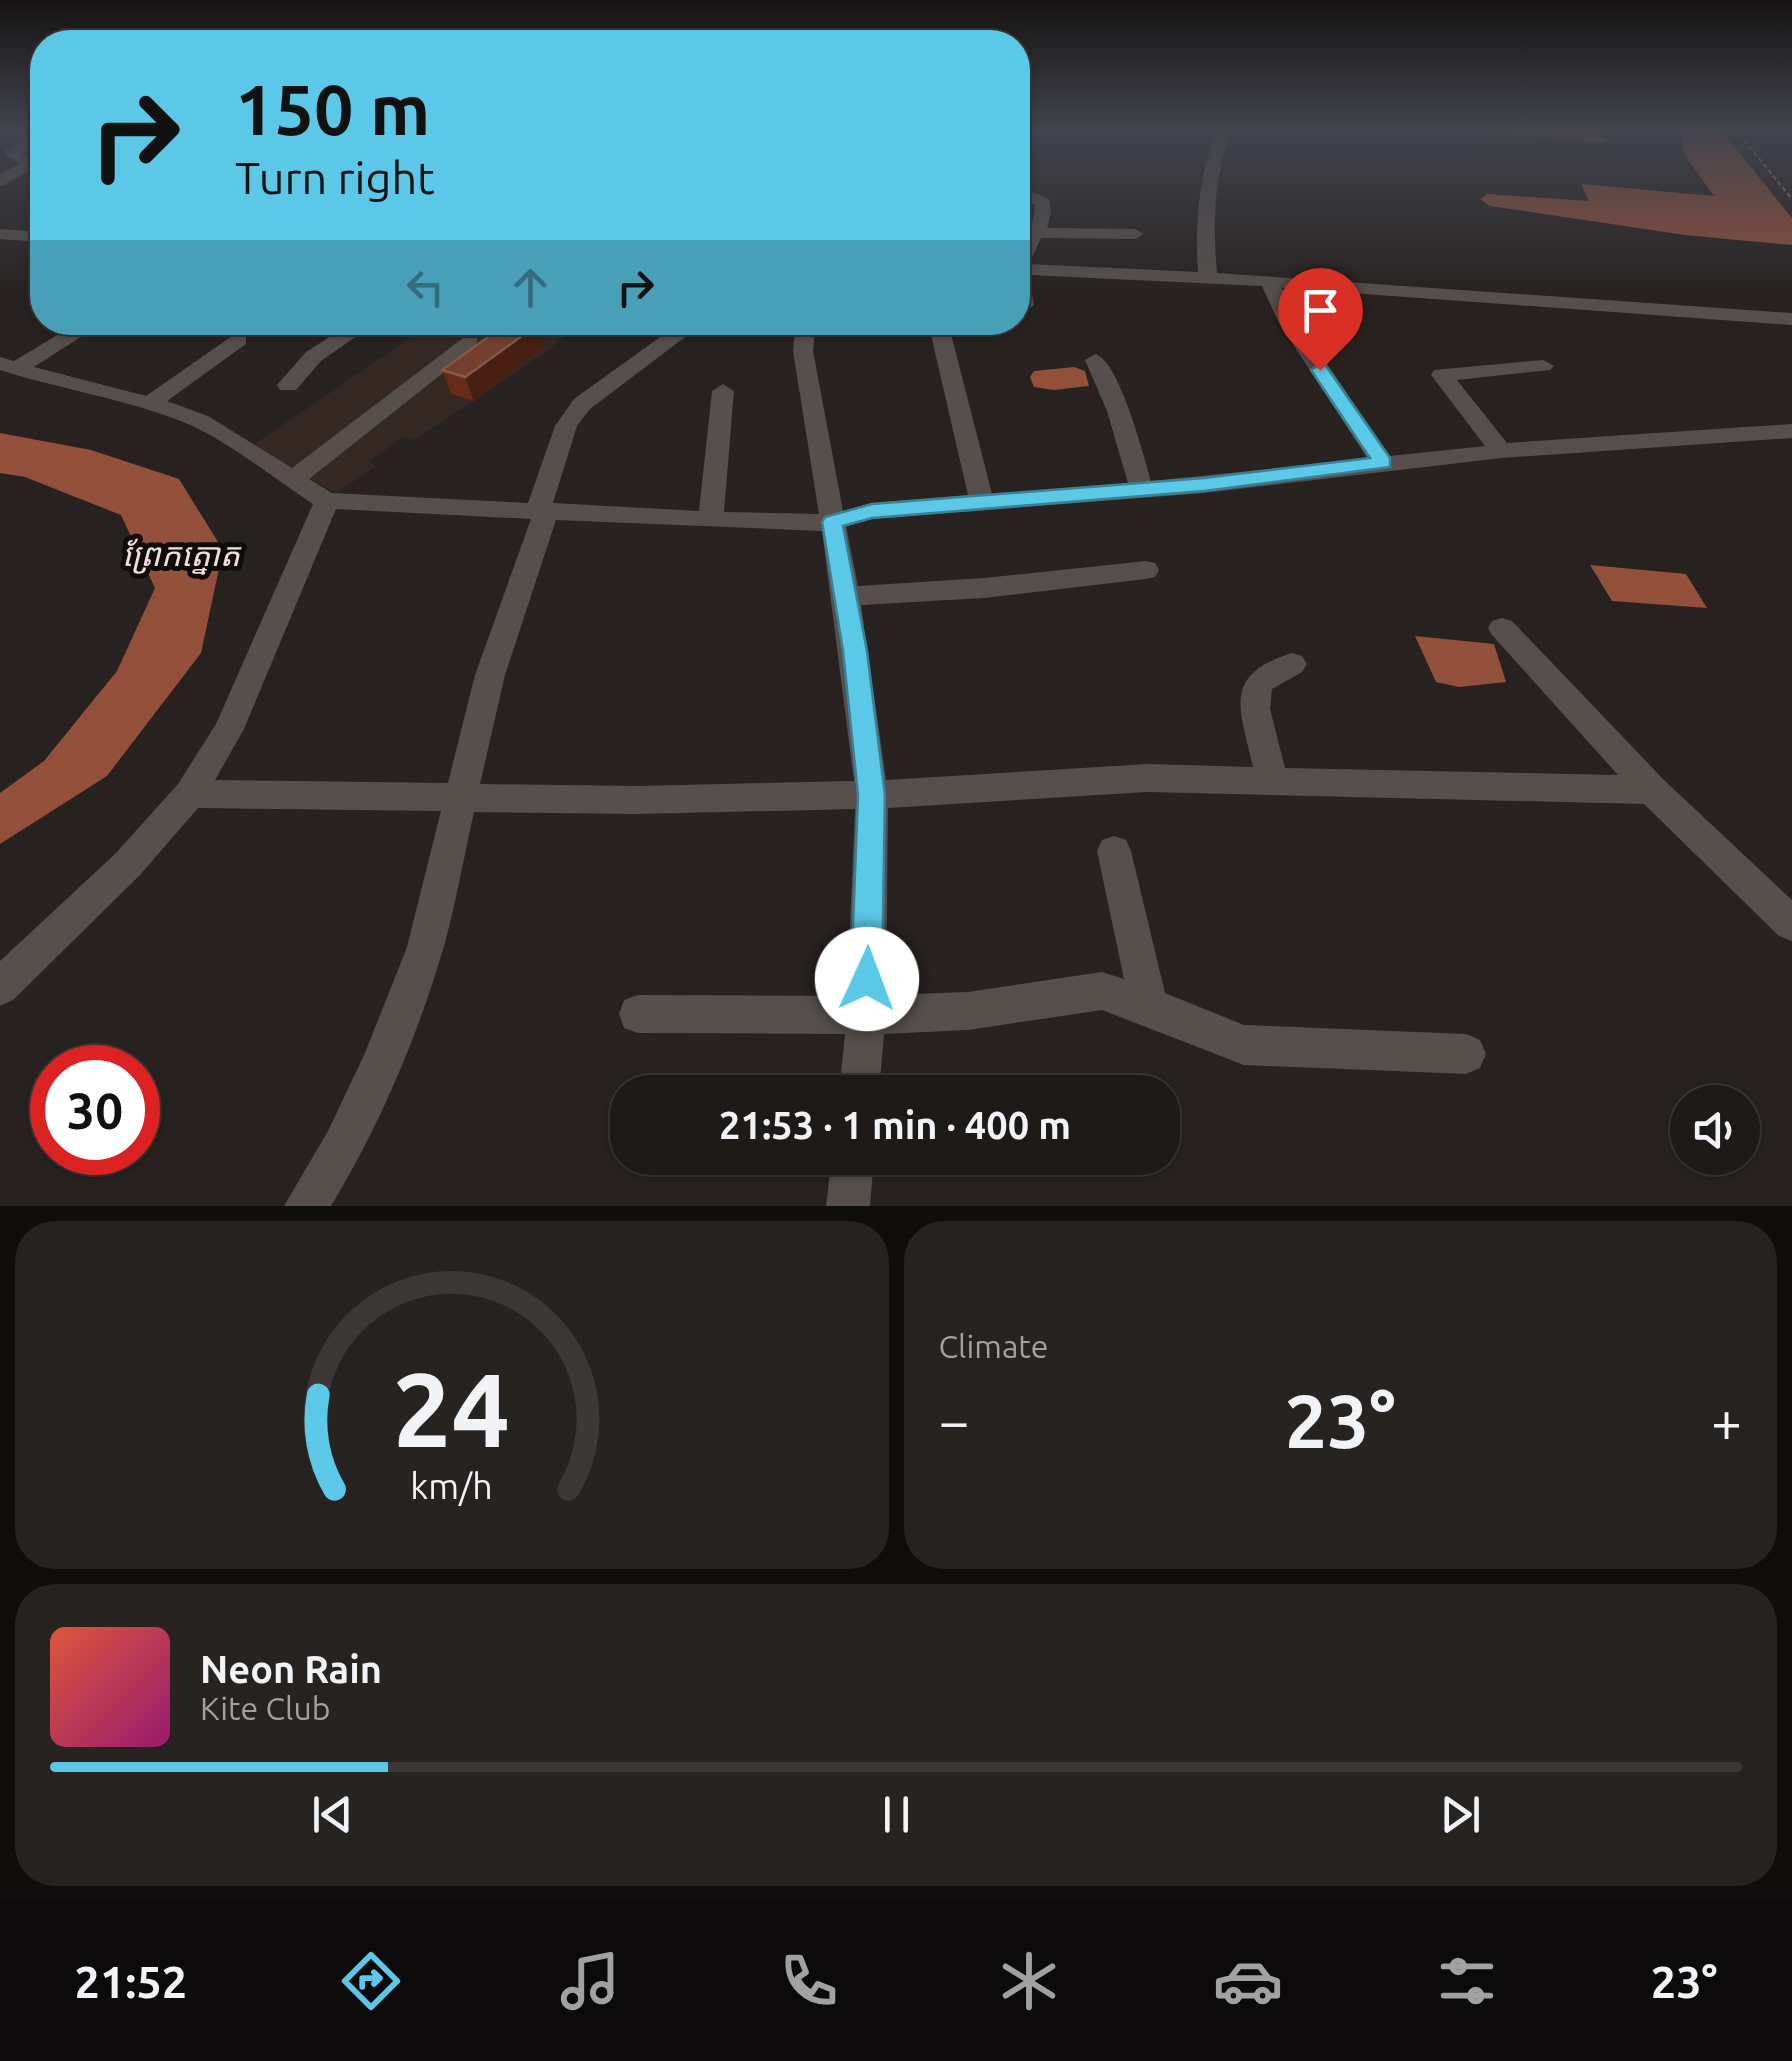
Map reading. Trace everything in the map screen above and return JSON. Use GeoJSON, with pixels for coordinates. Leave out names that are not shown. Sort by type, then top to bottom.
{"type":"FeatureCollection","features":[{"type":"Feature","properties":{"kind":"street"},"geometry":{"type":"LineString","coordinates":[[1208,278],[1204,224],[1211,185]]}},
{"type":"Feature","properties":{"kind":"street"},"geometry":{"type":"LineString","coordinates":[[1030,197],[1043,203],[1030,247]]}},
{"type":"Feature","properties":{"kind":"street"},"geometry":{"type":"LineString","coordinates":[[1037,233],[1135,234]]}},
{"type":"Feature","properties":{"kind":"street"},"geometry":{"type":"LineString","coordinates":[[0,234],[30,236]]}},
{"type":"Feature","properties":{"kind":"street"},"geometry":{"type":"LineString","coordinates":[[1030,270],[1269,281],[1792,319]]}},
{"type":"Feature","properties":{"kind":"street"},"geometry":{"type":"LineString","coordinates":[[1269,281],[1299,338],[1383,463]]}},
{"type":"Feature","properties":{"kind":"street"},"geometry":{"type":"LineString","coordinates":[[10,365],[69,335]]}},
{"type":"Feature","properties":{"kind":"street"},"geometry":{"type":"LineString","coordinates":[[288,385],[311,359],[347,335]]}},
{"type":"Feature","properties":{"kind":"street"},"geometry":{"type":"LineString","coordinates":[[306,1206],[343,1146],[424,947],[490,675],[566,426],[582,404],[677,335]]}},
{"type":"Feature","properties":{"kind":"street"},"geometry":{"type":"LineString","coordinates":[[805,335],[803,350],[846,596],[872,795],[866,1016],[860,1075]]}},
{"type":"Feature","properties":{"kind":"street"},"geometry":{"type":"LineString","coordinates":[[941,335],[982,503]]}},
{"type":"Feature","properties":{"kind":"street"},"geometry":{"type":"LineString","coordinates":[[150,402],[239,340]]}},
{"type":"Feature","properties":{"kind":"street"},"geometry":{"type":"LineString","coordinates":[[294,478],[470,342]]}},
{"type":"Feature","properties":{"kind":"street"},"geometry":{"type":"LineString","coordinates":[[1094,360],[1118,411],[1142,490]]}},
{"type":"Feature","properties":{"kind":"street"},"geometry":{"type":"LineString","coordinates":[[10,365],[62,383],[150,402],[200,421],[327,501],[711,522],[832,522],[872,511],[1142,490],[1502,450],[1792,430]]}},
{"type":"Feature","properties":{"kind":"street"},"geometry":{"type":"LineString","coordinates":[[1502,450],[1442,375],[1543,366]]}},
{"type":"Feature","properties":{"kind":"street"},"geometry":{"type":"LineString","coordinates":[[711,522],[724,391]]}},
{"type":"Feature","properties":{"kind":"street"},"geometry":{"type":"LineString","coordinates":[[0,987],[116,876],[190,794],[228,729],[327,501]]}},
{"type":"Feature","properties":{"kind":"street"},"geometry":{"type":"LineString","coordinates":[[846,596],[984,588],[1146,570]]}},
{"type":"Feature","properties":{"kind":"street"},"geometry":{"type":"LineString","coordinates":[[1502,628],[1652,790],[1792,924]]}},
{"type":"Feature","properties":{"kind":"street"},"geometry":{"type":"LineString","coordinates":[[1272,778],[1255,709],[1258,683],[1292,664]]}},
{"type":"Feature","properties":{"kind":"street"},"geometry":{"type":"LineString","coordinates":[[190,794],[638,800],[872,795],[1148,778],[1652,790]]}},
{"type":"Feature","properties":{"kind":"street"},"geometry":{"type":"LineString","coordinates":[[1114,851],[1149,1006]]}},
{"type":"Feature","properties":{"kind":"street"},"geometry":{"type":"LineString","coordinates":[[638,1014],[866,1016],[968,1011],[1102,991],[1244,1045],[1466,1054]]}},
{"type":"Feature","properties":{"kind":"street"},"geometry":{"type":"LineString","coordinates":[[848,1206],[851,1175]]}},
{"type":"Feature","properties":{"kind":"shaded area"},"geometry":{"type":"Polygon","coordinates":[[[412,335],[567,335],[415,440],[403,437],[369,462],[377,466],[336,493],[250,447],[412,335]]]}},
{"type":"Feature","properties":{"kind":"water"},"geometry":{"type":"Polygon","coordinates":[[[1582,185],[1714,196],[1706,185],[1766,185],[1792,218],[1792,245],[1685,235],[1490,206],[1480,199],[1488,194],[1589,201],[1582,185]]]}},
{"type":"Feature","properties":{"kind":"water"},"geometry":{"type":"Polygon","coordinates":[[[1074,367],[1085,371],[1089,386],[1054,390],[1034,387],[1030,377],[1034,371],[1074,367]]]}},
{"type":"Feature","properties":{"kind":"water","name":"ព្រែកត្នោត"},"geometry":{"type":"Polygon","coordinates":[[[0,433],[91,450],[179,479],[223,550],[201,653],[107,776],[0,844],[0,793],[44,761],[117,671],[155,588],[121,515],[25,477],[0,473],[0,433]]]}},
{"type":"Feature","properties":{"kind":"water"},"geometry":{"type":"Polygon","coordinates":[[[1590,565],[1686,574],[1707,608],[1612,601],[1590,565]]]}},
{"type":"Feature","properties":{"kind":"water"},"geometry":{"type":"Polygon","coordinates":[[[1415,636],[1494,644],[1506,682],[1459,687],[1436,682],[1415,636]]]}},
{"type":"Feature","properties":{"kind":"building"},"geometry":{"type":"Polygon","coordinates":[[[491,335],[523,335],[465,377],[442,370],[491,335]]]}},
{"type":"Feature","properties":{"kind":"route"},"geometry":{"type":"LineString","coordinates":[[867,979],[872,795],[855,651],[832,522],[872,511],[1204,485],[1383,463],[1320,370]]}}]}
